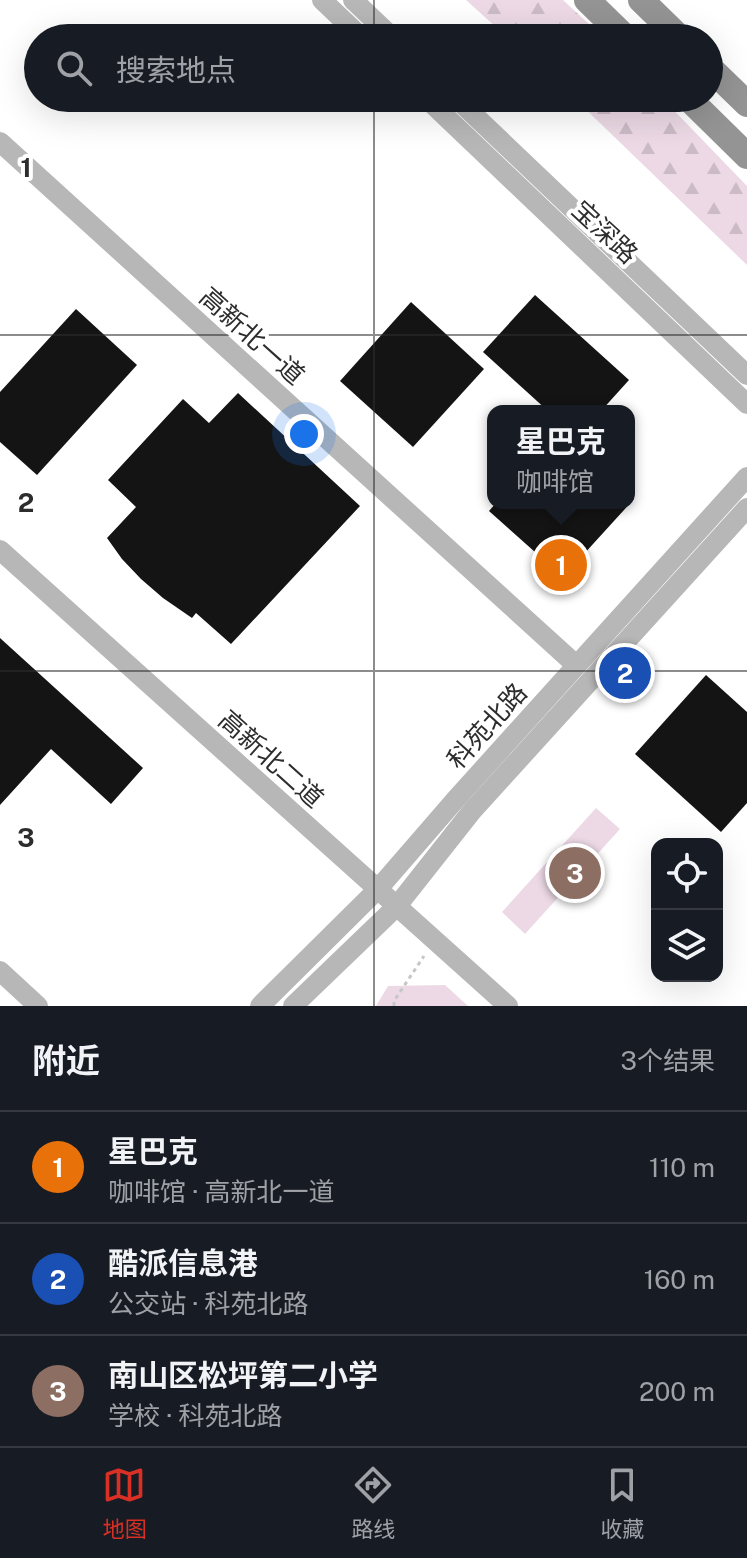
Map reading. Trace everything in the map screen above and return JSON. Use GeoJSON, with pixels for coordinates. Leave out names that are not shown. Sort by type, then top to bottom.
{"type":"FeatureCollection","features":[{"type":"Feature","properties":{"kind":"highway"},"geometry":{"type":"LineString","coordinates":[[587,0],[612,24]]}},
{"type":"Feature","properties":{"kind":"highway"},"geometry":{"type":"LineString","coordinates":[[641,0],[666,24]]}},
{"type":"Feature","properties":{"kind":"highway"},"geometry":{"type":"LineString","coordinates":[[723,81],[747,104]]}},
{"type":"Feature","properties":{"kind":"highway"},"geometry":{"type":"LineString","coordinates":[[702,112],[747,156]]}},
{"type":"Feature","properties":{"kind":"street"},"geometry":{"type":"LineString","coordinates":[[322,0],[347,24]]}},
{"type":"Feature","properties":{"kind":"street"},"geometry":{"type":"LineString","coordinates":[[353,0],[378,24]]}},
{"type":"Feature","properties":{"kind":"street","name":"宝深路"},"geometry":{"type":"LineString","coordinates":[[441,112],[747,404]]}},
{"type":"Feature","properties":{"kind":"street","name":"宝深路"},"geometry":{"type":"LineString","coordinates":[[471,112],[747,375]]}},
{"type":"Feature","properties":{"kind":"street","name":"高新北一道"},"geometry":{"type":"LineString","coordinates":[[0,142],[576,665]]}},
{"type":"Feature","properties":{"kind":"street","name":"科苑北路"},"geometry":{"type":"LineString","coordinates":[[260,1006],[378,889],[747,477]]}},
{"type":"Feature","properties":{"kind":"street","name":"科苑北路"},"geometry":{"type":"LineString","coordinates":[[293,1006],[397,906],[472,811],[747,508]]}},
{"type":"Feature","properties":{"kind":"street","name":"高新北二道"},"geometry":{"type":"LineString","coordinates":[[0,550],[508,1006]]}},
{"type":"Feature","properties":{"kind":"street"},"geometry":{"type":"LineString","coordinates":[[0,971],[38,1006]]}},
{"type":"Feature","properties":{"kind":"path"},"geometry":{"type":"LineString","coordinates":[[394,1006],[394,1001],[435,940]]}},
{"type":"Feature","properties":{"kind":"green space"},"geometry":{"type":"Polygon","coordinates":[[[466,0],[563,0],[589,24],[493,24],[466,0]]]}},
{"type":"Feature","properties":{"kind":"green space"},"geometry":{"type":"Polygon","coordinates":[[[589,112],[676,112],[747,186],[747,265],[589,112]]]}},
{"type":"Feature","properties":{"kind":"green space"},"geometry":{"type":"Polygon","coordinates":[[[596,808],[620,829],[525,934],[502,912],[596,808]]]}},
{"type":"Feature","properties":{"kind":"green space"},"geometry":{"type":"Polygon","coordinates":[[[445,985],[468,1006],[376,1006],[388,986],[445,985]]]}},
{"type":"Feature","properties":{"kind":"building"},"geometry":{"type":"Polygon","coordinates":[[[535,295],[629,380],[606,405],[541,405],[483,352],[535,295]]]}},
{"type":"Feature","properties":{"kind":"building"},"geometry":{"type":"Polygon","coordinates":[[[411,302],[484,369],[413,447],[340,381],[411,302]]]}},
{"type":"Feature","properties":{"kind":"building"},"geometry":{"type":"Polygon","coordinates":[[[76,309],[137,365],[37,475],[0,442],[0,392],[76,309]]]}},
{"type":"Feature","properties":{"kind":"building"},"geometry":{"type":"Polygon","coordinates":[[[238,393],[360,506],[231,644],[196,613],[192,618],[163,598],[122,559],[107,538],[136,507],[108,480],[183,399],[209,423],[238,393]]]}},
{"type":"Feature","properties":{"kind":"building"},"geometry":{"type":"Polygon","coordinates":[[[491,509],[625,509],[563,577],[489,511],[491,509]]]}},
{"type":"Feature","properties":{"kind":"building"},"geometry":{"type":"Polygon","coordinates":[[[0,638],[143,768],[111,804],[51,749],[0,805],[0,638]]]}},
{"type":"Feature","properties":{"kind":"building"},"geometry":{"type":"Polygon","coordinates":[[[706,675],[747,712],[747,803],[721,832],[635,754],[706,675]]]}},
{"type":"Feature","properties":{"kind":"place","name":"星巴克"},"geometry":{"type":"Point","coordinates":[561,565]}},
{"type":"Feature","properties":{"kind":"place","name":"酷派信息港"},"geometry":{"type":"Point","coordinates":[625,673]}},
{"type":"Feature","properties":{"kind":"place","name":"南山区松坪第二小学"},"geometry":{"type":"Point","coordinates":[575,873]}}]}
